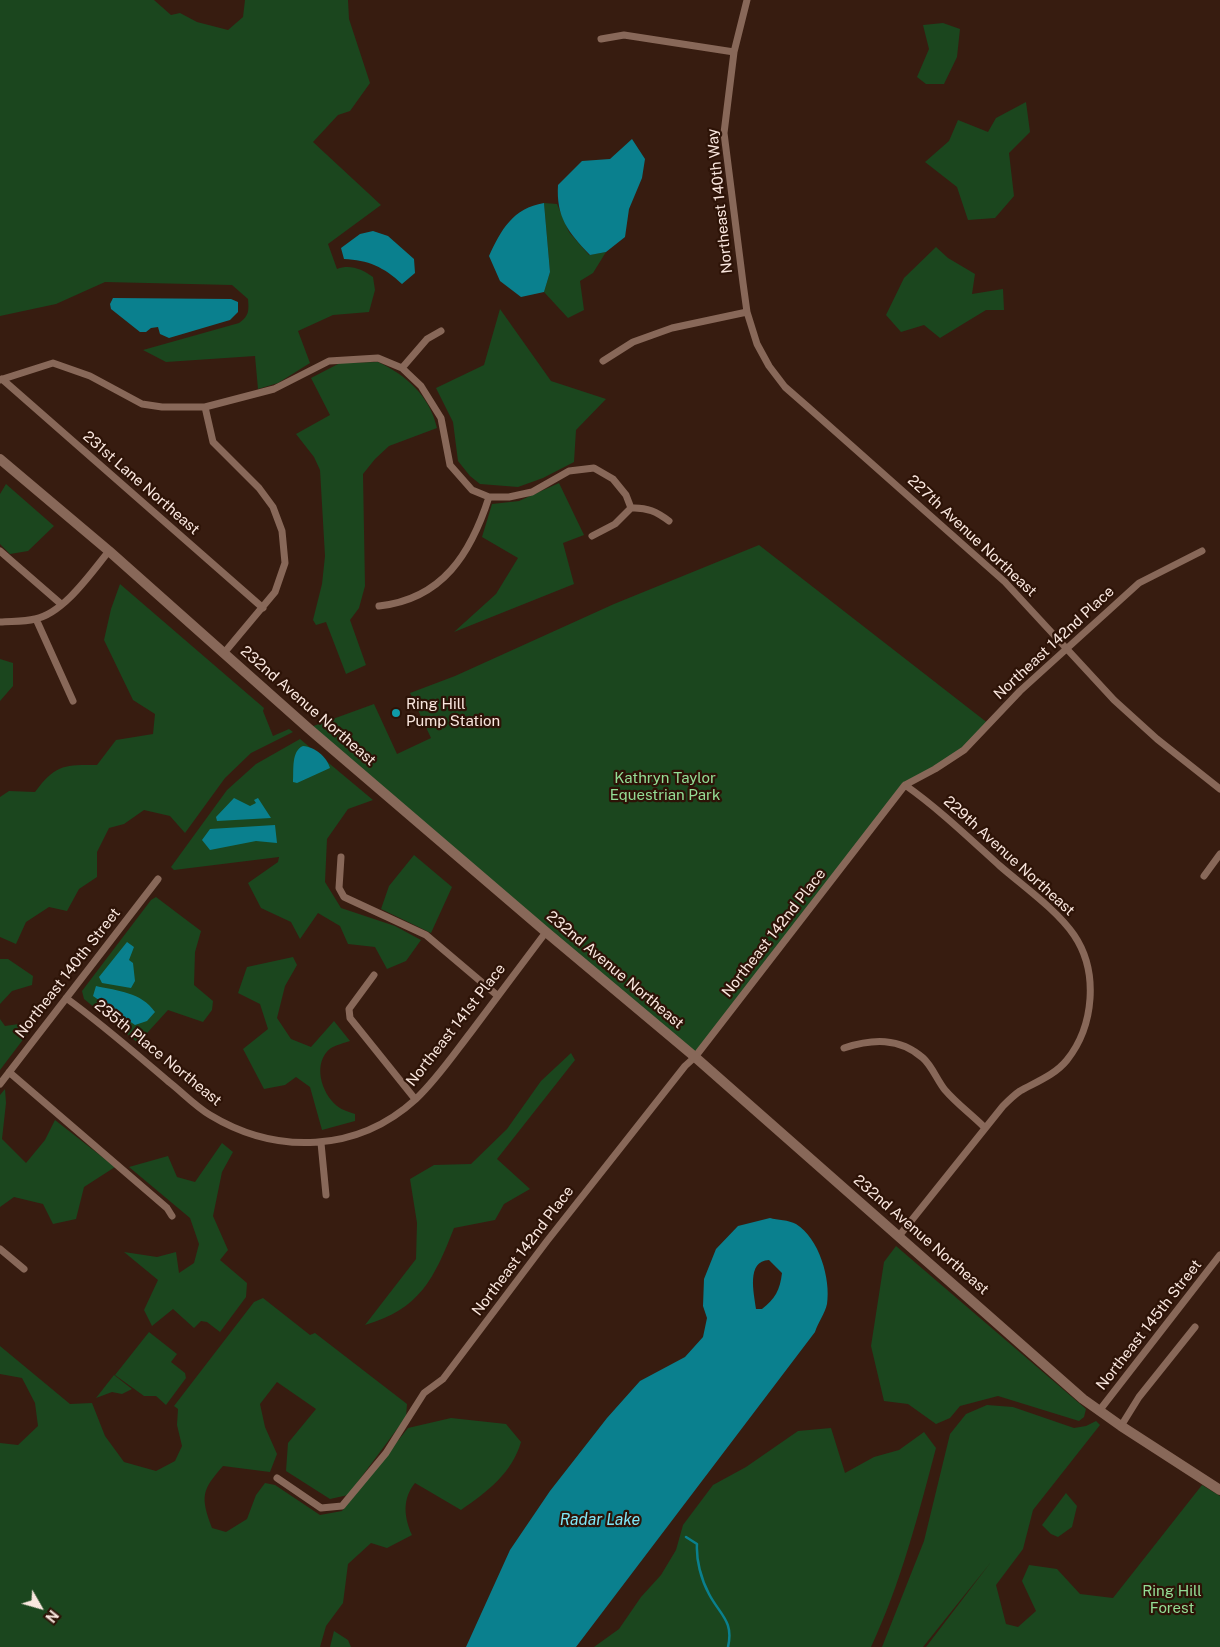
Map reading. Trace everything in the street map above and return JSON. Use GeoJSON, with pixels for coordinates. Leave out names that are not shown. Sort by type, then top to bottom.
{"type":"FeatureCollection","features":[{"type":"Feature","properties":{"kind":"street","name":"Northeast 140th Way"},"geometry":{"type":"LineString","coordinates":[[747,0],[734,52],[724,133],[747,312]]}},
{"type":"Feature","properties":{"kind":"street"},"geometry":{"type":"LineString","coordinates":[[601,39],[624,35],[734,52]]}},
{"type":"Feature","properties":{"kind":"street"},"geometry":{"type":"LineString","coordinates":[[603,361],[633,342],[672,328],[747,312]]}},
{"type":"Feature","properties":{"kind":"street","name":"227th Avenue Northeast"},"geometry":{"type":"LineString","coordinates":[[747,312],[757,344],[769,366],[785,386],[1005,582],[1065,649],[1128,713],[1220,789]]}},
{"type":"Feature","properties":{"kind":"street"},"geometry":{"type":"LineString","coordinates":[[402,368],[427,338],[441,331]]}},
{"type":"Feature","properties":{"kind":"street"},"geometry":{"type":"LineString","coordinates":[[1,380],[53,363],[90,376],[142,404],[162,407],[205,407],[274,389],[329,361],[378,358],[402,368],[421,386],[441,418],[450,465],[472,490],[489,497],[509,497],[532,492],[569,471],[594,468],[613,479],[626,495],[631,508]]}},
{"type":"Feature","properties":{"kind":"street","name":"231st Lane Northeast"},"geometry":{"type":"LineString","coordinates":[[1,380],[263,608]]}},
{"type":"Feature","properties":{"kind":"street"},"geometry":{"type":"LineString","coordinates":[[205,407],[213,442],[259,488],[273,507],[282,531],[285,563],[274,592],[263,608],[224,653]]}},
{"type":"Feature","properties":{"kind":"street","name":"232nd Avenue Northeast"},"geometry":{"type":"LineString","coordinates":[[0,459],[109,551],[546,932],[695,1057],[1099,1411],[1220,1490]]}},
{"type":"Feature","properties":{"kind":"street"},"geometry":{"type":"LineString","coordinates":[[379,606],[399,604],[428,591],[459,562],[478,530],[489,497]]}},
{"type":"Feature","properties":{"kind":"street"},"geometry":{"type":"LineString","coordinates":[[592,536],[615,524],[631,508],[644,508],[658,513],[669,522]]}},
{"type":"Feature","properties":{"kind":"street"},"geometry":{"type":"LineString","coordinates":[[0,551],[61,604]]}},
{"type":"Feature","properties":{"kind":"street"},"geometry":{"type":"LineString","coordinates":[[0,622],[36,619],[61,604],[109,551]]}},
{"type":"Feature","properties":{"kind":"street","name":"Northeast 142nd Place"},"geometry":{"type":"LineString","coordinates":[[277,1478],[321,1508],[342,1506],[386,1453],[424,1393],[443,1379],[553,1233],[685,1066],[695,1057],[905,785],[935,769],[964,750],[1065,649],[1139,584],[1202,551]]}},
{"type":"Feature","properties":{"kind":"street"},"geometry":{"type":"LineString","coordinates":[[36,619],[73,701]]}},
{"type":"Feature","properties":{"kind":"street","name":"229th Avenue Northeast"},"geometry":{"type":"LineString","coordinates":[[899,1236],[984,1127],[1018,1092],[1047,1076],[1066,1061],[1081,1037],[1090,1008],[1090,981],[1085,957],[1074,936],[1057,916],[926,800],[905,785]]}},
{"type":"Feature","properties":{"kind":"street"},"geometry":{"type":"LineString","coordinates":[[1204,876],[1220,854]]}},
{"type":"Feature","properties":{"kind":"street"},"geometry":{"type":"LineString","coordinates":[[341,857],[339,888],[344,897],[426,935],[498,996]]}},
{"type":"Feature","properties":{"kind":"street","name":"Northeast 140th Street"},"geometry":{"type":"LineString","coordinates":[[0,1084],[158,879]]}},
{"type":"Feature","properties":{"kind":"street","name":"Northeast 141st Place"},"geometry":{"type":"LineString","coordinates":[[321,1143],[358,1133],[396,1114],[415,1099],[434,1080],[546,932]]}},
{"type":"Feature","properties":{"kind":"street"},"geometry":{"type":"LineString","coordinates":[[374,975],[350,1009],[350,1018],[415,1099]]}},
{"type":"Feature","properties":{"kind":"street","name":"235th Place Northeast"},"geometry":{"type":"LineString","coordinates":[[66,998],[105,1026],[208,1113],[233,1128],[270,1140],[321,1143]]}},
{"type":"Feature","properties":{"kind":"street"},"geometry":{"type":"LineString","coordinates":[[844,1048],[867,1041],[886,1041],[908,1048],[924,1059],[946,1091],[984,1127]]}},
{"type":"Feature","properties":{"kind":"street"},"geometry":{"type":"LineString","coordinates":[[9,1072],[123,1168],[167,1208],[172,1216]]}},
{"type":"Feature","properties":{"kind":"street"},"geometry":{"type":"LineString","coordinates":[[321,1143],[326,1195]]}},
{"type":"Feature","properties":{"kind":"street"},"geometry":{"type":"LineString","coordinates":[[0,1249],[24,1269]]}},
{"type":"Feature","properties":{"kind":"street","name":"Northeast 145th Street"},"geometry":{"type":"LineString","coordinates":[[1099,1411],[1220,1255]]}},
{"type":"Feature","properties":{"kind":"street"},"geometry":{"type":"LineString","coordinates":[[1121,1426],[1139,1397],[1194,1327]]}},
{"type":"Feature","properties":{"kind":"green space"},"geometry":{"type":"Polygon","coordinates":[[[0,0],[154,0],[171,15],[180,13],[197,22],[228,30],[243,17],[245,0],[348,0],[349,19],[370,83],[350,111],[338,115],[313,142],[381,205],[328,244],[337,269],[356,268],[373,277],[375,290],[369,312],[333,315],[298,331],[310,363],[278,383],[258,389],[255,356],[166,362],[143,350],[239,323],[248,313],[248,299],[232,285],[105,282],[56,304],[0,316],[0,0]]]}},
{"type":"Feature","properties":{"kind":"green space"},"geometry":{"type":"Polygon","coordinates":[[[943,23],[960,29],[957,57],[944,84],[926,84],[917,77],[929,49],[923,25],[943,23]]]}},
{"type":"Feature","properties":{"kind":"green space"},"geometry":{"type":"Polygon","coordinates":[[[1026,102],[1030,132],[1009,153],[1014,196],[995,218],[968,220],[957,187],[925,162],[949,141],[958,120],[988,132],[996,118],[1026,102]]]}},
{"type":"Feature","properties":{"kind":"green space"},"geometry":{"type":"Polygon","coordinates":[[[544,203],[557,204],[569,232],[589,255],[606,252],[593,273],[580,281],[584,310],[568,318],[544,292],[550,272],[544,203]]]}},
{"type":"Feature","properties":{"kind":"green space"},"geometry":{"type":"Polygon","coordinates":[[[936,247],[948,258],[975,274],[972,294],[1003,289],[1004,310],[986,310],[940,338],[924,325],[901,332],[886,315],[904,278],[936,247]]]}},
{"type":"Feature","properties":{"kind":"green space"},"geometry":{"type":"Polygon","coordinates":[[[500,309],[551,381],[606,399],[576,430],[574,462],[543,478],[518,487],[480,484],[470,476],[458,461],[453,422],[436,388],[484,365],[500,309]]]}},
{"type":"Feature","properties":{"kind":"green space"},"geometry":{"type":"Polygon","coordinates":[[[378,362],[398,373],[423,396],[434,417],[437,428],[389,446],[363,474],[365,586],[359,608],[350,620],[366,665],[346,674],[326,622],[316,625],[313,620],[322,584],[325,556],[320,470],[314,457],[296,434],[330,415],[311,378],[340,363],[378,362]]]}},
{"type":"Feature","properties":{"kind":"green space"},"geometry":{"type":"Polygon","coordinates":[[[559,483],[584,535],[563,543],[574,584],[454,632],[496,594],[518,558],[482,537],[492,504],[519,501],[559,483]]]}},
{"type":"Feature","properties":{"kind":"green space"},"geometry":{"type":"Polygon","coordinates":[[[6,484],[54,526],[28,551],[10,554],[0,544],[0,494],[6,484]]]}},
{"type":"Feature","properties":{"kind":"green space","name":"Kathryn Taylor Equestrian Park"},"geometry":{"type":"Polygon","coordinates":[[[759,545],[989,724],[964,750],[905,785],[695,1057],[308,728],[374,704],[397,754],[431,738],[410,693],[455,676],[614,604],[759,545]]]}},
{"type":"Feature","properties":{"kind":"green space"},"geometry":{"type":"Polygon","coordinates":[[[120,584],[264,708],[263,711],[273,736],[289,729],[293,732],[251,753],[225,778],[185,833],[170,816],[144,810],[124,824],[109,828],[97,852],[97,877],[79,889],[67,911],[49,907],[26,922],[16,944],[0,937],[0,797],[9,791],[35,792],[55,771],[68,766],[97,765],[116,740],[153,734],[155,714],[133,700],[104,640],[111,609],[120,584]]]}},
{"type":"Feature","properties":{"kind":"green space"},"geometry":{"type":"Polygon","coordinates":[[[0,659],[13,663],[13,686],[0,701],[0,659]]]}},
{"type":"Feature","properties":{"kind":"green space"},"geometry":{"type":"Polygon","coordinates":[[[300,739],[373,800],[348,809],[327,839],[325,882],[341,908],[395,926],[421,940],[406,961],[387,969],[375,947],[348,944],[340,926],[318,913],[300,939],[291,922],[261,908],[248,883],[278,862],[279,857],[174,870],[171,867],[227,790],[256,764],[300,739]]]}},
{"type":"Feature","properties":{"kind":"green space"},"geometry":{"type":"Polygon","coordinates":[[[414,855],[452,887],[431,933],[381,909],[389,886],[414,855]]]}},
{"type":"Feature","properties":{"kind":"green space"},"geometry":{"type":"Polygon","coordinates":[[[156,897],[201,931],[195,952],[194,985],[213,1001],[212,1010],[203,1022],[168,1010],[138,1043],[84,999],[82,991],[151,900],[156,897]]]}},
{"type":"Feature","properties":{"kind":"green space"},"geometry":{"type":"Polygon","coordinates":[[[293,957],[297,965],[285,986],[277,1018],[291,1039],[311,1047],[334,1021],[350,1041],[331,1048],[325,1054],[320,1069],[323,1086],[331,1100],[343,1110],[355,1114],[355,1121],[322,1130],[310,1087],[296,1077],[285,1085],[264,1089],[243,1049],[268,1029],[260,1004],[238,993],[247,967],[293,957]]]}},
{"type":"Feature","properties":{"kind":"green space"},"geometry":{"type":"Polygon","coordinates":[[[0,959],[8,959],[33,976],[32,985],[12,991],[0,1004],[0,959]]]}},
{"type":"Feature","properties":{"kind":"green space"},"geometry":{"type":"Polygon","coordinates":[[[0,1019],[5,1026],[26,1023],[31,1029],[0,1070],[0,1019]]]}},
{"type":"Feature","properties":{"kind":"green space"},"geometry":{"type":"Polygon","coordinates":[[[571,1053],[575,1060],[497,1159],[530,1189],[504,1204],[495,1220],[454,1228],[432,1277],[423,1290],[399,1310],[365,1325],[416,1259],[417,1223],[410,1179],[434,1165],[471,1164],[507,1129],[541,1081],[571,1053]]]}},
{"type":"Feature","properties":{"kind":"green space"},"geometry":{"type":"Polygon","coordinates":[[[5,1089],[6,1103],[2,1139],[26,1163],[45,1140],[55,1120],[115,1167],[84,1187],[76,1219],[53,1224],[43,1204],[14,1197],[0,1207],[0,1095],[5,1089]]]}},
{"type":"Feature","properties":{"kind":"green space"},"geometry":{"type":"Polygon","coordinates":[[[222,1143],[233,1152],[222,1172],[213,1216],[228,1250],[220,1260],[247,1283],[246,1297],[220,1332],[207,1322],[201,1321],[194,1328],[173,1309],[152,1326],[144,1310],[158,1280],[124,1252],[157,1257],[176,1252],[179,1273],[194,1263],[199,1244],[190,1218],[129,1167],[168,1156],[177,1177],[195,1182],[222,1143]]]}},
{"type":"Feature","properties":{"kind":"green space"},"geometry":{"type":"Polygon","coordinates":[[[896,1246],[1086,1409],[1084,1417],[1079,1421],[998,1396],[960,1406],[950,1418],[936,1424],[908,1404],[884,1401],[871,1346],[884,1262],[896,1246]]]}},
{"type":"Feature","properties":{"kind":"green space"},"geometry":{"type":"Polygon","coordinates":[[[263,1298],[310,1335],[315,1333],[407,1404],[406,1417],[348,1495],[330,1499],[286,1471],[288,1443],[316,1409],[277,1382],[260,1404],[265,1427],[277,1454],[270,1472],[223,1466],[211,1481],[205,1494],[206,1508],[212,1528],[226,1532],[247,1519],[256,1495],[265,1483],[275,1485],[320,1515],[342,1511],[408,1428],[451,1418],[506,1424],[521,1442],[517,1453],[505,1472],[489,1489],[461,1510],[415,1483],[406,1502],[407,1522],[412,1535],[387,1548],[371,1543],[348,1564],[343,1603],[326,1626],[320,1647],[0,1647],[0,1443],[18,1445],[38,1426],[35,1403],[22,1378],[0,1374],[0,1346],[70,1404],[92,1403],[105,1436],[124,1462],[156,1471],[175,1461],[182,1446],[177,1425],[178,1409],[174,1406],[254,1302],[263,1298]]]}},
{"type":"Feature","properties":{"kind":"green space"},"geometry":{"type":"Polygon","coordinates":[[[149,1332],[177,1354],[171,1362],[185,1373],[186,1378],[166,1405],[156,1396],[144,1396],[115,1375],[149,1332]]]}},
{"type":"Feature","properties":{"kind":"green space"},"geometry":{"type":"Polygon","coordinates":[[[114,1375],[132,1389],[122,1394],[112,1392],[96,1398],[114,1375]]]}},
{"type":"Feature","properties":{"kind":"green space","name":"Ring Hill Forest"},"geometry":{"type":"Polygon","coordinates":[[[987,1405],[1013,1407],[1074,1428],[1086,1426],[1096,1421],[1100,1425],[1033,1510],[1023,1549],[996,1585],[1006,1624],[1018,1627],[1036,1611],[1022,1581],[1029,1565],[1057,1569],[1080,1594],[1113,1598],[1202,1485],[1220,1496],[1220,1647],[926,1647],[991,1562],[923,1647],[882,1647],[924,1541],[950,1434],[966,1414],[987,1405]]]}},
{"type":"Feature","properties":{"kind":"green space"},"geometry":{"type":"Polygon","coordinates":[[[831,1428],[845,1473],[874,1457],[899,1450],[924,1432],[936,1448],[900,1574],[871,1647],[594,1647],[619,1629],[641,1597],[661,1575],[676,1550],[683,1525],[713,1485],[746,1467],[798,1431],[831,1428]]]}},
{"type":"Feature","properties":{"kind":"green space"},"geometry":{"type":"Polygon","coordinates":[[[1066,1493],[1077,1506],[1072,1527],[1058,1537],[1051,1534],[1042,1525],[1066,1493]]]}},
{"type":"Feature","properties":{"kind":"green space"},"geometry":{"type":"Polygon","coordinates":[[[334,1631],[348,1640],[351,1647],[330,1647],[334,1631]]]}},
{"type":"Feature","properties":{"kind":"water"},"geometry":{"type":"Polygon","coordinates":[[[632,139],[645,159],[642,178],[629,209],[625,237],[606,252],[590,255],[575,239],[561,215],[558,185],[582,161],[610,159],[632,139]]]}},
{"type":"Feature","properties":{"kind":"water"},"geometry":{"type":"Polygon","coordinates":[[[544,203],[550,272],[544,292],[521,297],[500,281],[489,256],[498,237],[516,215],[533,206],[544,203]]]}},
{"type":"Feature","properties":{"kind":"water"},"geometry":{"type":"Polygon","coordinates":[[[373,231],[388,236],[414,259],[415,273],[402,284],[382,269],[361,261],[344,259],[341,248],[360,234],[373,231]]]}},
{"type":"Feature","properties":{"kind":"water"},"geometry":{"type":"Polygon","coordinates":[[[113,298],[231,299],[238,302],[238,312],[230,320],[169,338],[160,334],[158,327],[151,328],[146,332],[140,332],[111,309],[110,304],[113,298]]]}},
{"type":"Feature","properties":{"kind":"water"},"geometry":{"type":"Polygon","coordinates":[[[303,746],[312,748],[320,753],[330,768],[297,783],[293,782],[294,761],[299,748],[303,746]]]}},
{"type":"Feature","properties":{"kind":"water"},"geometry":{"type":"Polygon","coordinates":[[[234,798],[250,806],[256,803],[254,800],[258,798],[271,818],[217,821],[216,817],[234,798]]]}},
{"type":"Feature","properties":{"kind":"water"},"geometry":{"type":"Polygon","coordinates":[[[275,825],[277,843],[256,841],[210,850],[202,840],[210,829],[275,825]]]}},
{"type":"Feature","properties":{"kind":"water"},"geometry":{"type":"Polygon","coordinates":[[[127,942],[134,947],[129,960],[133,963],[135,981],[131,988],[102,983],[99,977],[127,942]]]}},
{"type":"Feature","properties":{"kind":"water"},"geometry":{"type":"Polygon","coordinates":[[[96,986],[136,996],[155,1012],[147,1021],[135,1025],[93,996],[96,986]]]}},
{"type":"Feature","properties":{"kind":"water","name":"Radar Lake"},"geometry":{"type":"Polygon","coordinates":[[[770,1218],[787,1221],[796,1224],[804,1230],[811,1239],[822,1260],[828,1294],[826,1307],[815,1332],[576,1647],[466,1647],[510,1550],[550,1491],[607,1418],[640,1381],[685,1357],[703,1337],[707,1318],[703,1306],[704,1279],[716,1249],[738,1226],[770,1218]],[[769,1260],[757,1266],[753,1279],[756,1309],[762,1309],[774,1298],[782,1273],[769,1260]]]}},
{"type":"Feature","properties":{"kind":"waterway"},"geometry":{"type":"LineString","coordinates":[[686,1537],[697,1544],[698,1563],[704,1582],[709,1594],[728,1624],[728,1647]]}},
{"type":"Feature","properties":{"kind":"place","name":"Ring Hill Pump Station"},"geometry":{"type":"Point","coordinates":[396,713]}}]}
